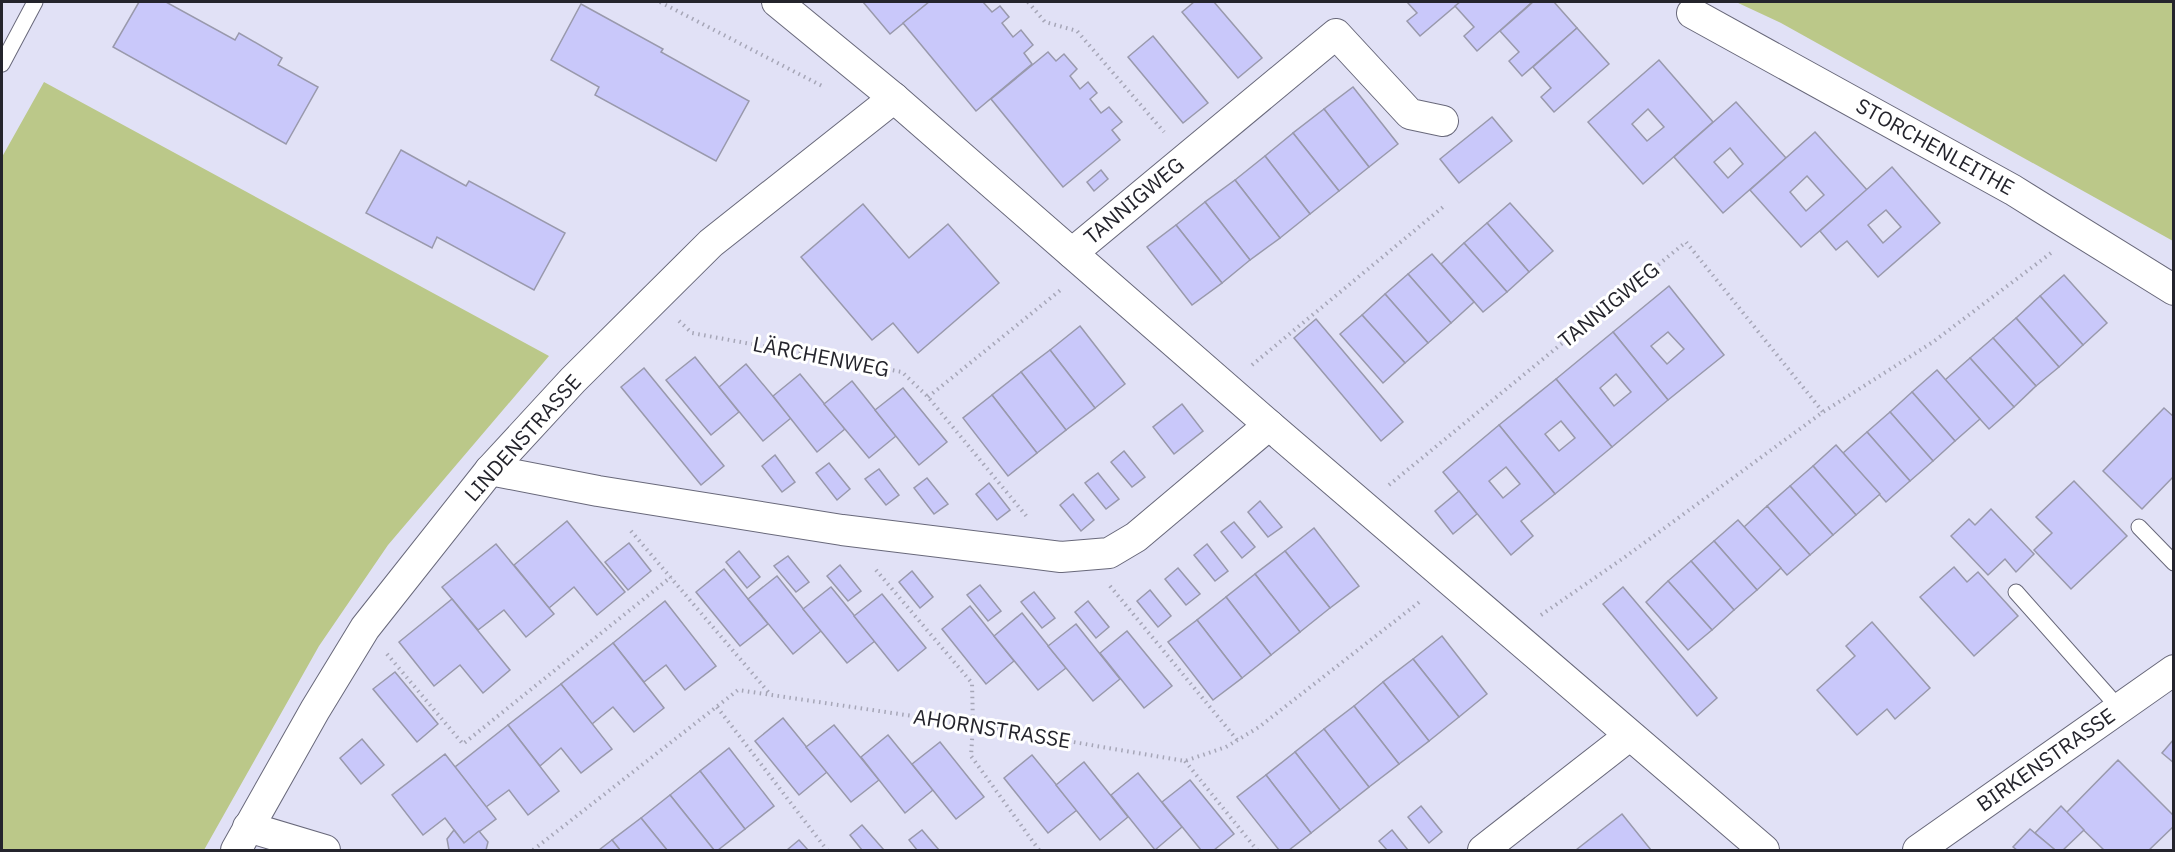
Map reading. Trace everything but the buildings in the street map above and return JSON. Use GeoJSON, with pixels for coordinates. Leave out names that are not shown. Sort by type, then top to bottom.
{"type":"FeatureCollection","features":[{"type":"Feature","properties":{"kind":"street","name":"TANNIGWEG"},"geometry":{"type":"LineString","coordinates":[[777,2],[894,98],[1269,425],[1764,850]]}},
{"type":"Feature","properties":{"kind":"street","name":"STORCHENLEITHE"},"geometry":{"type":"LineString","coordinates":[[1692,13],[2013,190],[2174,290]]}},
{"type":"Feature","properties":{"kind":"street","name":"TANNIGWEG"},"geometry":{"type":"LineString","coordinates":[[1080,260],[1186,158],[1336,34],[1410,114],[1443,121]]}},
{"type":"Feature","properties":{"kind":"street","name":"LINDENSTRASSE"},"geometry":{"type":"LineString","coordinates":[[242,839],[315,710],[365,628],[490,470],[573,380],[711,243],[894,98]]}},
{"type":"Feature","properties":{"kind":"street"},"geometry":{"type":"LineString","coordinates":[[490,470],[598,491],[842,530],[1073,556],[1109,553],[1136,537],[1269,425]]}},
{"type":"Feature","properties":{"kind":"street","name":"BIRKENSTRASSE"},"geometry":{"type":"LineString","coordinates":[[1918,850],[2174,669]]}},
{"type":"Feature","properties":{"kind":"street"},"geometry":{"type":"LineString","coordinates":[[1483,850],[1629,736]]}},
{"type":"Feature","properties":{"kind":"street"},"geometry":{"type":"LineString","coordinates":[[242,839],[325,850]]}},
{"type":"Feature","properties":{"kind":"lane"},"geometry":{"type":"LineString","coordinates":[[2,64],[35,2]]}},
{"type":"Feature","properties":{"kind":"lane"},"geometry":{"type":"LineString","coordinates":[[2139,527],[2174,563]]}},
{"type":"Feature","properties":{"kind":"lane"},"geometry":{"type":"LineString","coordinates":[[2016,592],[2119,708]]}},
{"type":"Feature","properties":{"kind":"path"},"geometry":{"type":"LineString","coordinates":[[660,2],[831,91]]}},
{"type":"Feature","properties":{"kind":"path"},"geometry":{"type":"LineString","coordinates":[[1028,2],[1045,22],[1077,30],[1186,158]]}},
{"type":"Feature","properties":{"kind":"path"},"geometry":{"type":"LineString","coordinates":[[1226,387],[1443,207]]}},
{"type":"Feature","properties":{"kind":"path"},"geometry":{"type":"LineString","coordinates":[[1513,635],[1625,557],[1823,412],[1933,342],[2080,231]]}},
{"type":"Feature","properties":{"kind":"path","name":"TANNIGWEG"},"geometry":{"type":"LineString","coordinates":[[1363,506],[1686,243],[1823,412]]}},
{"type":"Feature","properties":{"kind":"path"},"geometry":{"type":"LineString","coordinates":[[927,397],[1080,260]]}},
{"type":"Feature","properties":{"kind":"path","name":"LÄRCHENWEG"},"geometry":{"type":"LineString","coordinates":[[654,298],[692,333],[902,372],[1073,556],[1238,741]]}},
{"type":"Feature","properties":{"kind":"path"},"geometry":{"type":"LineString","coordinates":[[598,491],[770,694]]}},
{"type":"Feature","properties":{"kind":"path"},"geometry":{"type":"LineString","coordinates":[[842,530],[972,683],[973,725],[970,756],[1039,850]]}},
{"type":"Feature","properties":{"kind":"path"},"geometry":{"type":"LineString","coordinates":[[365,628],[463,744],[671,578]]}},
{"type":"Feature","properties":{"kind":"path"},"geometry":{"type":"LineString","coordinates":[[1257,850],[1185,761],[1238,741],[1259,727],[1449,579]]}},
{"type":"Feature","properties":{"kind":"path","name":"AHORNSTRASSE"},"geometry":{"type":"LineString","coordinates":[[533,850],[738,690],[973,725],[1185,761]]}},
{"type":"Feature","properties":{"kind":"path"},"geometry":{"type":"LineString","coordinates":[[717,707],[827,850]]}},
{"type":"Feature","properties":{"kind":"green space"},"geometry":{"type":"Polygon","coordinates":[[[1736,2],[2173,2],[2173,241],[1781,23],[1736,2]]]}},
{"type":"Feature","properties":{"kind":"green space"},"geometry":{"type":"Polygon","coordinates":[[[44,82],[549,356],[388,545],[319,646],[204,850],[2,850],[2,157],[44,82]]]}}]}
